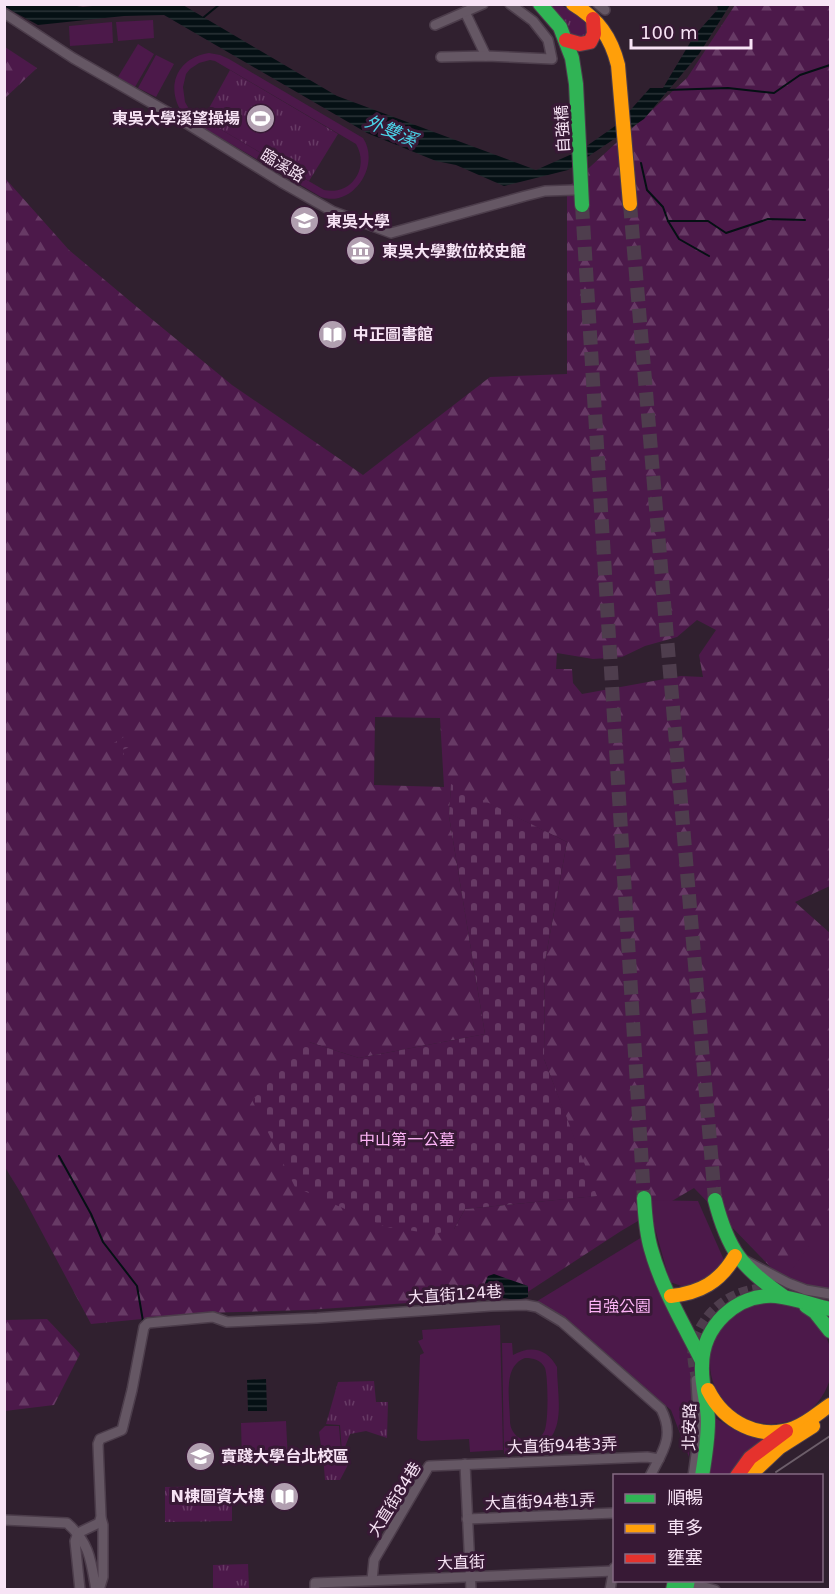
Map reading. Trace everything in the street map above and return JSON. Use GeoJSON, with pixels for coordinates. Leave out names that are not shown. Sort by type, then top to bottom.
{"type":"FeatureCollection","features":[{"type":"Feature","properties":{"kind":"main road","name":"自強橋"},"geometry":{"type":"LineString","coordinates":[[540,4],[560,27],[572,58],[576,84],[582,205]]}},
{"type":"Feature","properties":{"kind":"main road"},"geometry":{"type":"LineString","coordinates":[[573,4],[587,12],[614,46],[618,65],[630,204]]}},
{"type":"Feature","properties":{"kind":"main road"},"geometry":{"type":"LineString","coordinates":[[566,40],[581,44],[588,43],[594,38],[596,32],[587,12]]}},
{"type":"Feature","properties":{"kind":"main road"},"geometry":{"type":"LineString","coordinates":[[644,1198],[647,1230],[653,1253],[702,1361]]}},
{"type":"Feature","properties":{"kind":"main road"},"geometry":{"type":"LineString","coordinates":[[715,1200],[722,1229],[735,1256],[756,1278],[815,1312],[831,1331]]}},
{"type":"Feature","properties":{"kind":"main road"},"geometry":{"type":"LineString","coordinates":[[671,1296],[695,1293],[722,1277],[735,1256]]}},
{"type":"Feature","properties":{"kind":"main road","name":"北安路"},"geometry":{"type":"LineString","coordinates":[[702,1474],[708,1419],[700,1380],[706,1342],[715,1324],[729,1310],[747,1300],[766,1296],[793,1298],[831,1309]]}},
{"type":"Feature","properties":{"kind":"main road","name":"北安路"},"geometry":{"type":"LineString","coordinates":[[700,1380],[718,1408],[730,1419],[744,1427],[759,1431],[775,1432],[807,1422],[827,1410],[831,1398]]}},
{"type":"Feature","properties":{"kind":"main road"},"geometry":{"type":"LineString","coordinates":[[751,1474],[780,1447],[827,1410]]}},
{"type":"Feature","properties":{"kind":"main road","name":"北安路"},"geometry":{"type":"LineString","coordinates":[[738,1474],[750,1458],[790,1429]]}},
{"type":"Feature","properties":{"kind":"main road"},"geometry":{"type":"LineString","coordinates":[[673,1590],[683,1583]]}},
{"type":"Feature","properties":{"kind":"street"},"geometry":{"type":"LineString","coordinates":[[435,25],[483,4]]}},
{"type":"Feature","properties":{"kind":"street"},"geometry":{"type":"LineString","coordinates":[[441,57],[486,56],[552,59],[548,40],[533,21],[510,4]]}},
{"type":"Feature","properties":{"kind":"street"},"geometry":{"type":"LineString","coordinates":[[465,12],[486,56]]}},
{"type":"Feature","properties":{"kind":"street","name":"臨溪路"},"geometry":{"type":"LineString","coordinates":[[4,13],[73,58],[176,117],[281,182],[333,211],[391,233],[545,191],[574,190]]}},
{"type":"Feature","properties":{"kind":"street"},"geometry":{"type":"LineString","coordinates":[[735,1256],[788,1283],[806,1290],[831,1294]]}},
{"type":"Feature","properties":{"kind":"street"},"geometry":{"type":"LineString","coordinates":[[793,1298],[831,1299]]}},
{"type":"Feature","properties":{"kind":"street","name":"大直街124巷"},"geometry":{"type":"LineString","coordinates":[[101,1517],[98,1444],[100,1439],[122,1430],[144,1327],[148,1323],[213,1317],[227,1322],[491,1306],[537,1307],[554,1315],[661,1409],[667,1420],[668,1434],[666,1444],[651,1474]]}},
{"type":"Feature","properties":{"kind":"street"},"geometry":{"type":"LineString","coordinates":[[693,1474],[699,1433],[700,1380]]}},
{"type":"Feature","properties":{"kind":"street","name":"大直街94巷3弄"},"geometry":{"type":"LineString","coordinates":[[465,1464],[647,1456],[659,1459]]}},
{"type":"Feature","properties":{"kind":"street"},"geometry":{"type":"LineString","coordinates":[[465,1464],[471,1590]]}},
{"type":"Feature","properties":{"kind":"street","name":"大直街84巷"},"geometry":{"type":"LineString","coordinates":[[372,1580],[374,1560],[429,1466],[465,1464]]}},
{"type":"Feature","properties":{"kind":"street","name":"大直街94巷1弄"},"geometry":{"type":"LineString","coordinates":[[467,1519],[613,1513]]}},
{"type":"Feature","properties":{"kind":"street"},"geometry":{"type":"LineString","coordinates":[[80,1590],[75,1540],[78,1533],[99,1523],[101,1517]]}},
{"type":"Feature","properties":{"kind":"street"},"geometry":{"type":"LineString","coordinates":[[98,1590],[103,1577],[104,1525],[101,1517]]}},
{"type":"Feature","properties":{"kind":"street"},"geometry":{"type":"LineString","coordinates":[[4,1520],[67,1523],[83,1539],[98,1590]]}},
{"type":"Feature","properties":{"kind":"street","name":"大直街"},"geometry":{"type":"LineString","coordinates":[[315,1590],[315,1583],[613,1570]]}},
{"type":"Feature","properties":{"kind":"street"},"geometry":{"type":"LineString","coordinates":[[610,1590],[613,1575]]}},
{"type":"Feature","properties":{"kind":"street"},"geometry":{"type":"LineString","coordinates":[[683,1583],[715,1590]]}},
{"type":"Feature","properties":{"kind":"green space"},"geometry":{"type":"Polygon","coordinates":[[[546,5],[561,5],[587,21],[591,37],[571,38],[546,5]]]}},
{"type":"Feature","properties":{"kind":"green space"},"geometry":{"type":"Polygon","coordinates":[[[735,5],[830,5],[830,886],[795,902],[830,933],[830,1277],[783,1280],[694,1188],[621,1231],[523,1295],[307,1310],[203,1313],[91,1324],[5,1167],[4,177],[69,250],[137,307],[232,385],[363,475],[490,377],[567,374],[567,188],[687,78],[735,5]],[[697,620],[677,637],[645,646],[622,657],[593,659],[557,653],[556,669],[572,669],[573,683],[582,694],[681,676],[703,677],[699,655],[716,630],[697,620]],[[375,717],[374,785],[444,787],[440,718],[375,717]],[[451,785],[449,816],[485,1034],[359,1058],[309,1042],[454,1229],[465,1209],[596,1196],[544,1059],[545,961],[567,842],[451,785]]]}},
{"type":"Feature","properties":{"kind":"green space"},"geometry":{"type":"Polygon","coordinates":[[[153,20],[154,38],[118,41],[116,22],[153,20]]]}},
{"type":"Feature","properties":{"kind":"green space"},"geometry":{"type":"Polygon","coordinates":[[[112,22],[113,43],[70,46],[69,26],[112,22]]]}},
{"type":"Feature","properties":{"kind":"green space"},"geometry":{"type":"Polygon","coordinates":[[[138,44],[154,54],[135,87],[118,77],[138,44]]]}},
{"type":"Feature","properties":{"kind":"green space"},"geometry":{"type":"Polygon","coordinates":[[[5,47],[37,68],[5,98],[5,47]]]}},
{"type":"Feature","properties":{"kind":"green space"},"geometry":{"type":"Polygon","coordinates":[[[209,53],[229,59],[363,138],[368,149],[369,160],[361,182],[344,196],[333,199],[321,197],[185,117],[175,96],[174,86],[181,68],[197,56],[209,53]],[[215,61],[199,63],[186,74],[183,87],[185,102],[189,109],[324,190],[334,191],[350,184],[359,171],[361,162],[356,144],[215,61]]]}},
{"type":"Feature","properties":{"kind":"green space"},"geometry":{"type":"Polygon","coordinates":[[[156,55],[174,64],[156,97],[138,88],[156,55]]]}},
{"type":"Feature","properties":{"kind":"green space"},"geometry":{"type":"Polygon","coordinates":[[[230,70],[338,134],[309,181],[203,119],[230,70]]]}},
{"type":"Feature","properties":{"kind":"green space"},"geometry":{"type":"Polygon","coordinates":[[[124,737],[130,747],[122,750],[125,757],[114,753],[112,744],[124,737]]]}},
{"type":"Feature","properties":{"kind":"green space","name":"中山第一公墓"},"geometry":{"type":"Polygon","coordinates":[[[451,784],[567,842],[545,961],[544,1059],[597,1196],[465,1209],[454,1229],[435,1234],[386,1227],[295,1187],[252,1100],[309,1042],[359,1058],[485,1034],[449,816],[451,784]]]}},
{"type":"Feature","properties":{"kind":"green space","name":"自強公園"},"geometry":{"type":"Polygon","coordinates":[[[647,1200],[698,1201],[727,1267],[690,1289],[670,1282],[647,1200]]]}},
{"type":"Feature","properties":{"kind":"green space"},"geometry":{"type":"Polygon","coordinates":[[[830,1228],[830,1292],[799,1285],[789,1274],[809,1246],[830,1228]]]}},
{"type":"Feature","properties":{"kind":"green space","name":"自強公園"},"geometry":{"type":"Polygon","coordinates":[[[647,1234],[695,1361],[689,1457],[671,1410],[554,1313],[534,1303],[647,1234]]]}},
{"type":"Feature","properties":{"kind":"green space"},"geometry":{"type":"Polygon","coordinates":[[[771,1302],[794,1307],[814,1320],[827,1340],[832,1363],[827,1386],[814,1406],[794,1419],[771,1424],[748,1419],[728,1406],[715,1386],[710,1363],[715,1340],[728,1320],[748,1307],[771,1302]]]}},
{"type":"Feature","properties":{"kind":"green space"},"geometry":{"type":"Polygon","coordinates":[[[47,1319],[80,1354],[54,1405],[5,1411],[5,1320],[47,1319]]]}},
{"type":"Feature","properties":{"kind":"green space"},"geometry":{"type":"Polygon","coordinates":[[[500,1325],[503,1450],[470,1452],[469,1439],[421,1441],[417,1439],[420,1355],[424,1353],[418,1341],[423,1339],[422,1330],[500,1325]]]}},
{"type":"Feature","properties":{"kind":"green space"},"geometry":{"type":"Polygon","coordinates":[[[502,1343],[512,1343],[513,1355],[532,1349],[543,1352],[553,1361],[557,1367],[559,1404],[556,1427],[552,1437],[544,1445],[532,1451],[512,1442],[512,1453],[504,1454],[502,1343]],[[525,1358],[513,1368],[510,1376],[510,1421],[514,1433],[523,1440],[529,1441],[540,1437],[546,1427],[547,1380],[545,1368],[539,1361],[525,1358]]]}},
{"type":"Feature","properties":{"kind":"green space"},"geometry":{"type":"Polygon","coordinates":[[[374,1381],[376,1402],[388,1402],[387,1438],[366,1431],[350,1434],[345,1447],[350,1461],[340,1480],[325,1480],[323,1455],[342,1452],[340,1425],[326,1424],[338,1382],[374,1381]]]}},
{"type":"Feature","properties":{"kind":"green space"},"geometry":{"type":"Polygon","coordinates":[[[712,1416],[735,1430],[763,1439],[735,1474],[710,1474],[715,1439],[712,1416]]]}},
{"type":"Feature","properties":{"kind":"green space"},"geometry":{"type":"Polygon","coordinates":[[[286,1421],[288,1461],[242,1463],[241,1423],[286,1421]]]}},
{"type":"Feature","properties":{"kind":"green space"},"geometry":{"type":"Polygon","coordinates":[[[325,1426],[339,1426],[341,1451],[322,1453],[319,1432],[325,1426]]]}},
{"type":"Feature","properties":{"kind":"green space"},"geometry":{"type":"Polygon","coordinates":[[[232,1486],[232,1521],[165,1522],[165,1487],[232,1486]]]}},
{"type":"Feature","properties":{"kind":"green space"},"geometry":{"type":"Polygon","coordinates":[[[248,1564],[249,1589],[213,1589],[213,1565],[248,1564]]]}},
{"type":"Feature","properties":{"kind":"water","name":"外雙溪"},"geometry":{"type":"Polygon","coordinates":[[[65,4],[83,7],[111,4],[183,5],[337,96],[536,170],[581,150],[618,124],[650,88],[663,88],[694,36],[718,9],[717,5],[730,5],[699,54],[644,119],[568,170],[504,186],[456,165],[436,161],[367,133],[164,15],[124,16],[38,25],[4,5],[65,4]]]}},
{"type":"Feature","properties":{"kind":"water"},"geometry":{"type":"Polygon","coordinates":[[[494,1274],[528,1286],[528,1297],[507,1299],[487,1292],[485,1283],[488,1276],[494,1274]]]}},
{"type":"Feature","properties":{"kind":"water"},"geometry":{"type":"Polygon","coordinates":[[[266,1379],[267,1411],[248,1411],[247,1380],[266,1379]]]}},
{"type":"Feature","properties":{"kind":"waterway"},"geometry":{"type":"LineString","coordinates":[[204,17],[220,4]]}},
{"type":"Feature","properties":{"kind":"waterway"},"geometry":{"type":"LineString","coordinates":[[667,90],[728,88],[774,93],[800,75],[830,65]]}},
{"type":"Feature","properties":{"kind":"waterway"},"geometry":{"type":"LineString","coordinates":[[641,163],[647,190],[663,207],[668,221],[708,221],[726,233],[768,219],[805,220]]}},
{"type":"Feature","properties":{"kind":"waterway"},"geometry":{"type":"LineString","coordinates":[[668,221],[679,239],[709,256]]}},
{"type":"Feature","properties":{"kind":"waterway"},"geometry":{"type":"LineString","coordinates":[[59,1156],[91,1214],[103,1242],[137,1286],[143,1321]]}},
{"type":"Feature","properties":{"kind":"tunnel"},"geometry":{"type":"LineString","coordinates":[[630,204],[715,1200]]}},
{"type":"Feature","properties":{"kind":"tunnel"},"geometry":{"type":"LineString","coordinates":[[582,205],[644,1198]]}},
{"type":"Feature","properties":{"kind":"tunnel"},"geometry":{"type":"LineString","coordinates":[[696,1380],[692,1351],[701,1325],[709,1314],[730,1297],[756,1289],[770,1288]]}},
{"type":"Feature","properties":{"kind":"railway"},"geometry":{"type":"LineString","coordinates":[[776,1472],[830,1436]]}},
{"type":"Feature","properties":{"kind":"traffic: fast"},"geometry":{"type":"LineString","coordinates":[[540,4],[560,27],[572,58],[576,84],[582,205]]}},
{"type":"Feature","properties":{"kind":"traffic: fast"},"geometry":{"type":"LineString","coordinates":[[644,1198],[648,1236],[656,1264],[702,1361]]}},
{"type":"Feature","properties":{"kind":"traffic: fast"},"geometry":{"type":"LineString","coordinates":[[715,1200],[725,1232],[738,1256],[756,1276],[783,1296]]}},
{"type":"Feature","properties":{"kind":"traffic: fast"},"geometry":{"type":"LineString","coordinates":[[702,1474],[708,1421],[702,1366],[708,1338],[715,1326],[735,1307],[748,1300],[761,1297],[783,1297],[830,1309]]}},
{"type":"Feature","properties":{"kind":"traffic: fast"},"geometry":{"type":"LineString","coordinates":[[806,1306],[815,1312],[830,1331]]}},
{"type":"Feature","properties":{"kind":"traffic: fast"},"geometry":{"type":"LineString","coordinates":[[673,1590],[675,1582]]}},
{"type":"Feature","properties":{"kind":"traffic: fast"},"geometry":{"type":"LineString","coordinates":[[686,1590],[688,1582]]}},
{"type":"Feature","properties":{"kind":"traffic: slow"},"geometry":{"type":"LineString","coordinates":[[573,4],[590,16],[602,30],[612,46],[618,65],[630,204]]}},
{"type":"Feature","properties":{"kind":"traffic: slow"},"geometry":{"type":"LineString","coordinates":[[671,1296],[691,1292],[708,1285],[723,1273],[735,1256]]}},
{"type":"Feature","properties":{"kind":"traffic: slow"},"geometry":{"type":"LineString","coordinates":[[708,1390],[723,1411],[733,1420],[744,1426],[768,1432],[799,1426],[830,1405]]}},
{"type":"Feature","properties":{"kind":"traffic: slow"},"geometry":{"type":"LineString","coordinates":[[751,1474],[780,1447],[813,1426]]}},
{"type":"Feature","properties":{"kind":"traffic: jam"},"geometry":{"type":"LineString","coordinates":[[566,40],[580,44],[590,42],[594,34],[593,19]]}},
{"type":"Feature","properties":{"kind":"traffic: jam"},"geometry":{"type":"LineString","coordinates":[[738,1474],[750,1458],[786,1431]]}},
{"type":"Feature","properties":{"kind":"place","name":"東吳大學溪望操場"},"geometry":{"type":"Point","coordinates":[261,118]}},
{"type":"Feature","properties":{"kind":"place","name":"東吳大學"},"geometry":{"type":"Point","coordinates":[305,221]}},
{"type":"Feature","properties":{"kind":"place","name":"東吳大學數位校史館"},"geometry":{"type":"Point","coordinates":[361,251]}},
{"type":"Feature","properties":{"kind":"place","name":"中正圖書館"},"geometry":{"type":"Point","coordinates":[332,334]}},
{"type":"Feature","properties":{"kind":"place","name":"實踐大學台北校區"},"geometry":{"type":"Point","coordinates":[200,1456]}},
{"type":"Feature","properties":{"kind":"place","name":"N棟圖資大樓"},"geometry":{"type":"Point","coordinates":[285,1496]}}]}
